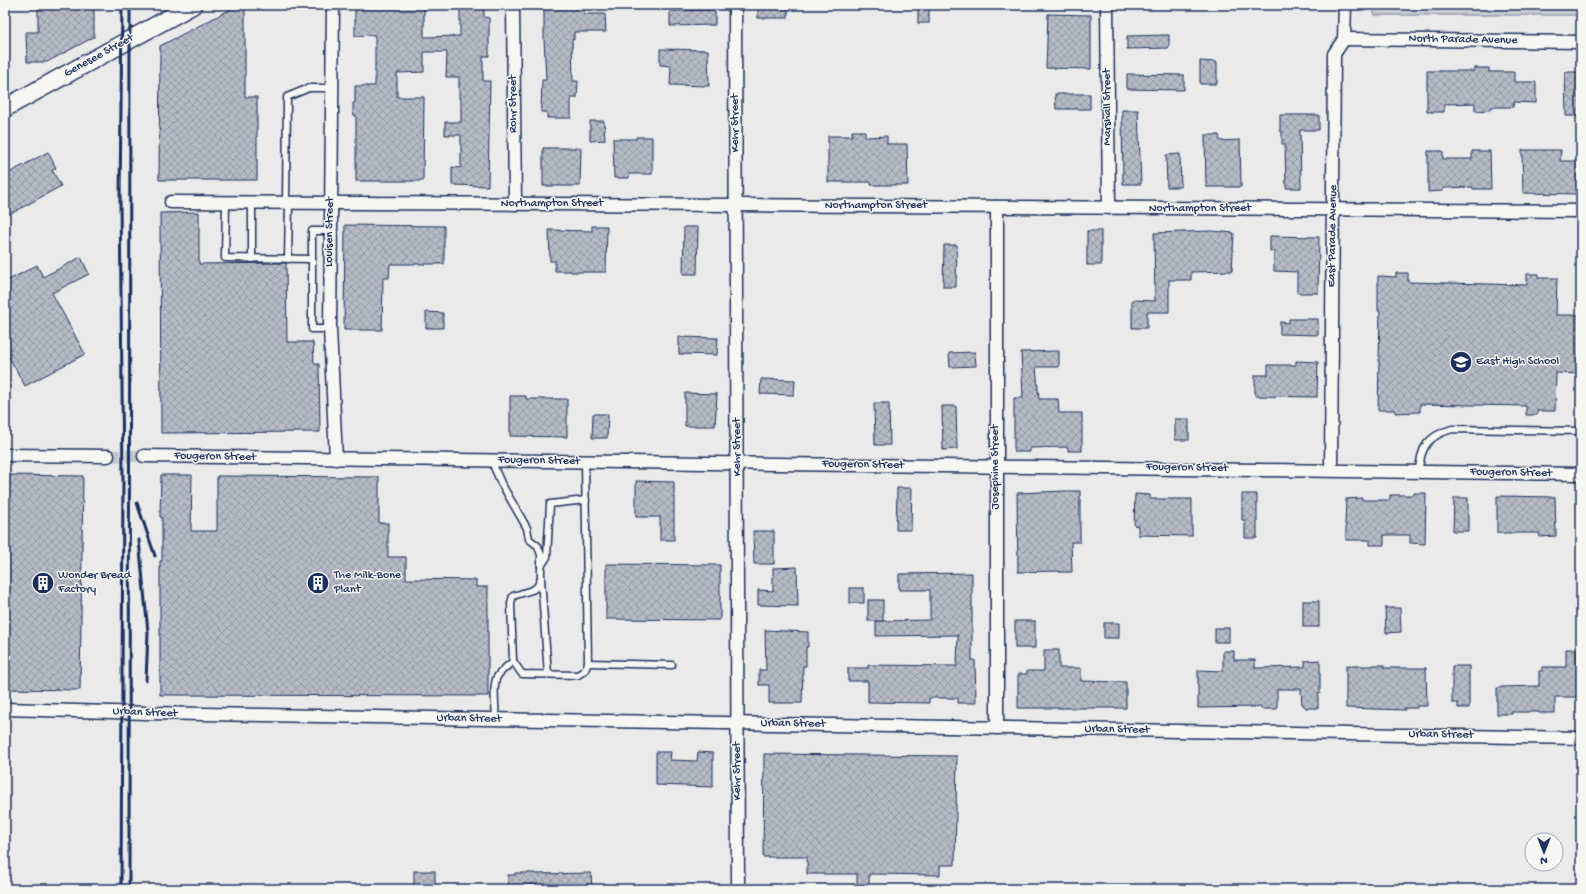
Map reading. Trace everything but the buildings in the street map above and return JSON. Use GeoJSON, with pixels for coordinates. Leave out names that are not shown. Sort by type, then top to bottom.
{"type":"FeatureCollection","features":[{"type":"Feature","properties":{"kind":"main road","name":"Genesee Street"},"geometry":{"type":"LineString","coordinates":[[5,108],[193,5]]}},
{"type":"Feature","properties":{"kind":"street","name":"Louisen Street"},"geometry":{"type":"LineString","coordinates":[[334,5],[330,231],[330,329],[336,459]]}},
{"type":"Feature","properties":{"kind":"street","name":"Rohr Street"},"geometry":{"type":"LineString","coordinates":[[513,5],[515,204]]}},
{"type":"Feature","properties":{"kind":"street","name":"Kehr Street"},"geometry":{"type":"LineString","coordinates":[[735,5],[738,463],[738,889]]}},
{"type":"Feature","properties":{"kind":"street","name":"Marshall Street"},"geometry":{"type":"LineString","coordinates":[[1107,5],[1109,208]]}},
{"type":"Feature","properties":{"kind":"street","name":"East Parade Avenue"},"geometry":{"type":"LineString","coordinates":[[1331,470],[1334,54],[1344,39],[1345,5]]}},
{"type":"Feature","properties":{"kind":"street","name":"North Parade Avenue"},"geometry":{"type":"LineString","coordinates":[[1344,39],[1581,42]]}},
{"type":"Feature","properties":{"kind":"street","name":"Northampton Street"},"geometry":{"type":"LineString","coordinates":[[171,202],[1333,209],[1581,212]]}},
{"type":"Feature","properties":{"kind":"street","name":"Josephine Street"},"geometry":{"type":"LineString","coordinates":[[996,207],[997,728]]}},
{"type":"Feature","properties":{"kind":"street"},"geometry":{"type":"LineString","coordinates":[[5,455],[108,456]]}},
{"type":"Feature","properties":{"kind":"street","name":"Fougeron Street"},"geometry":{"type":"LineString","coordinates":[[144,456],[1581,474]]}},
{"type":"Feature","properties":{"kind":"street","name":"Urban Street"},"geometry":{"type":"LineString","coordinates":[[5,709],[147,714],[1581,738]]}},
{"type":"Feature","properties":{"kind":"lane"},"geometry":{"type":"LineString","coordinates":[[288,259],[287,97],[309,88],[332,88]]}},
{"type":"Feature","properties":{"kind":"lane"},"geometry":{"type":"LineString","coordinates":[[226,203],[225,258],[312,259]]}},
{"type":"Feature","properties":{"kind":"lane"},"geometry":{"type":"LineString","coordinates":[[252,203],[252,259]]}},
{"type":"Feature","properties":{"kind":"lane"},"geometry":{"type":"LineString","coordinates":[[330,231],[312,231],[312,329],[330,329]]}},
{"type":"Feature","properties":{"kind":"lane"},"geometry":{"type":"LineString","coordinates":[[1419,472],[1419,458],[1424,446],[1441,432],[1452,429],[1581,431]]}},
{"type":"Feature","properties":{"kind":"lane"},"geometry":{"type":"LineString","coordinates":[[491,460],[502,483],[528,528],[530,539],[538,546],[541,555],[541,579],[548,674]]}},
{"type":"Feature","properties":{"kind":"lane"},"geometry":{"type":"LineString","coordinates":[[541,579],[537,587],[513,596],[511,603],[514,662],[522,674],[578,675],[585,670],[588,663],[585,462]]}},
{"type":"Feature","properties":{"kind":"lane"},"geometry":{"type":"LineString","coordinates":[[541,567],[546,558],[550,504],[586,500]]}},
{"type":"Feature","properties":{"kind":"lane"},"geometry":{"type":"LineString","coordinates":[[496,720],[495,685],[497,677],[504,669],[514,662]]}},
{"type":"Feature","properties":{"kind":"lane"},"geometry":{"type":"LineString","coordinates":[[588,663],[672,665]]}},
{"type":"Feature","properties":{"kind":"shaded area"},"geometry":{"type":"Polygon","coordinates":[[[1374,5],[1581,5],[1581,15],[1374,15],[1374,5]]]}},
{"type":"Feature","properties":{"kind":"tunnel"},"geometry":{"type":"LineString","coordinates":[[108,456],[144,456]]}},
{"type":"Feature","properties":{"kind":"railway"},"geometry":{"type":"LineString","coordinates":[[121,889],[123,478],[120,201],[122,5]]}},
{"type":"Feature","properties":{"kind":"railway"},"geometry":{"type":"LineString","coordinates":[[129,889],[130,5]]}},
{"type":"Feature","properties":{"kind":"railway"},"geometry":{"type":"LineString","coordinates":[[137,503],[155,556]]}},
{"type":"Feature","properties":{"kind":"railway"},"geometry":{"type":"LineString","coordinates":[[139,540],[148,632],[146,681]]}},
{"type":"Feature","properties":{"kind":"place","name":"East High School"},"geometry":{"type":"Point","coordinates":[1461,362]}},
{"type":"Feature","properties":{"kind":"place","name":"Wonder Bread Factory"},"geometry":{"type":"Point","coordinates":[43,583]}},
{"type":"Feature","properties":{"kind":"place","name":"The Milk-Bone Plant"},"geometry":{"type":"Point","coordinates":[318,583]}}]}
